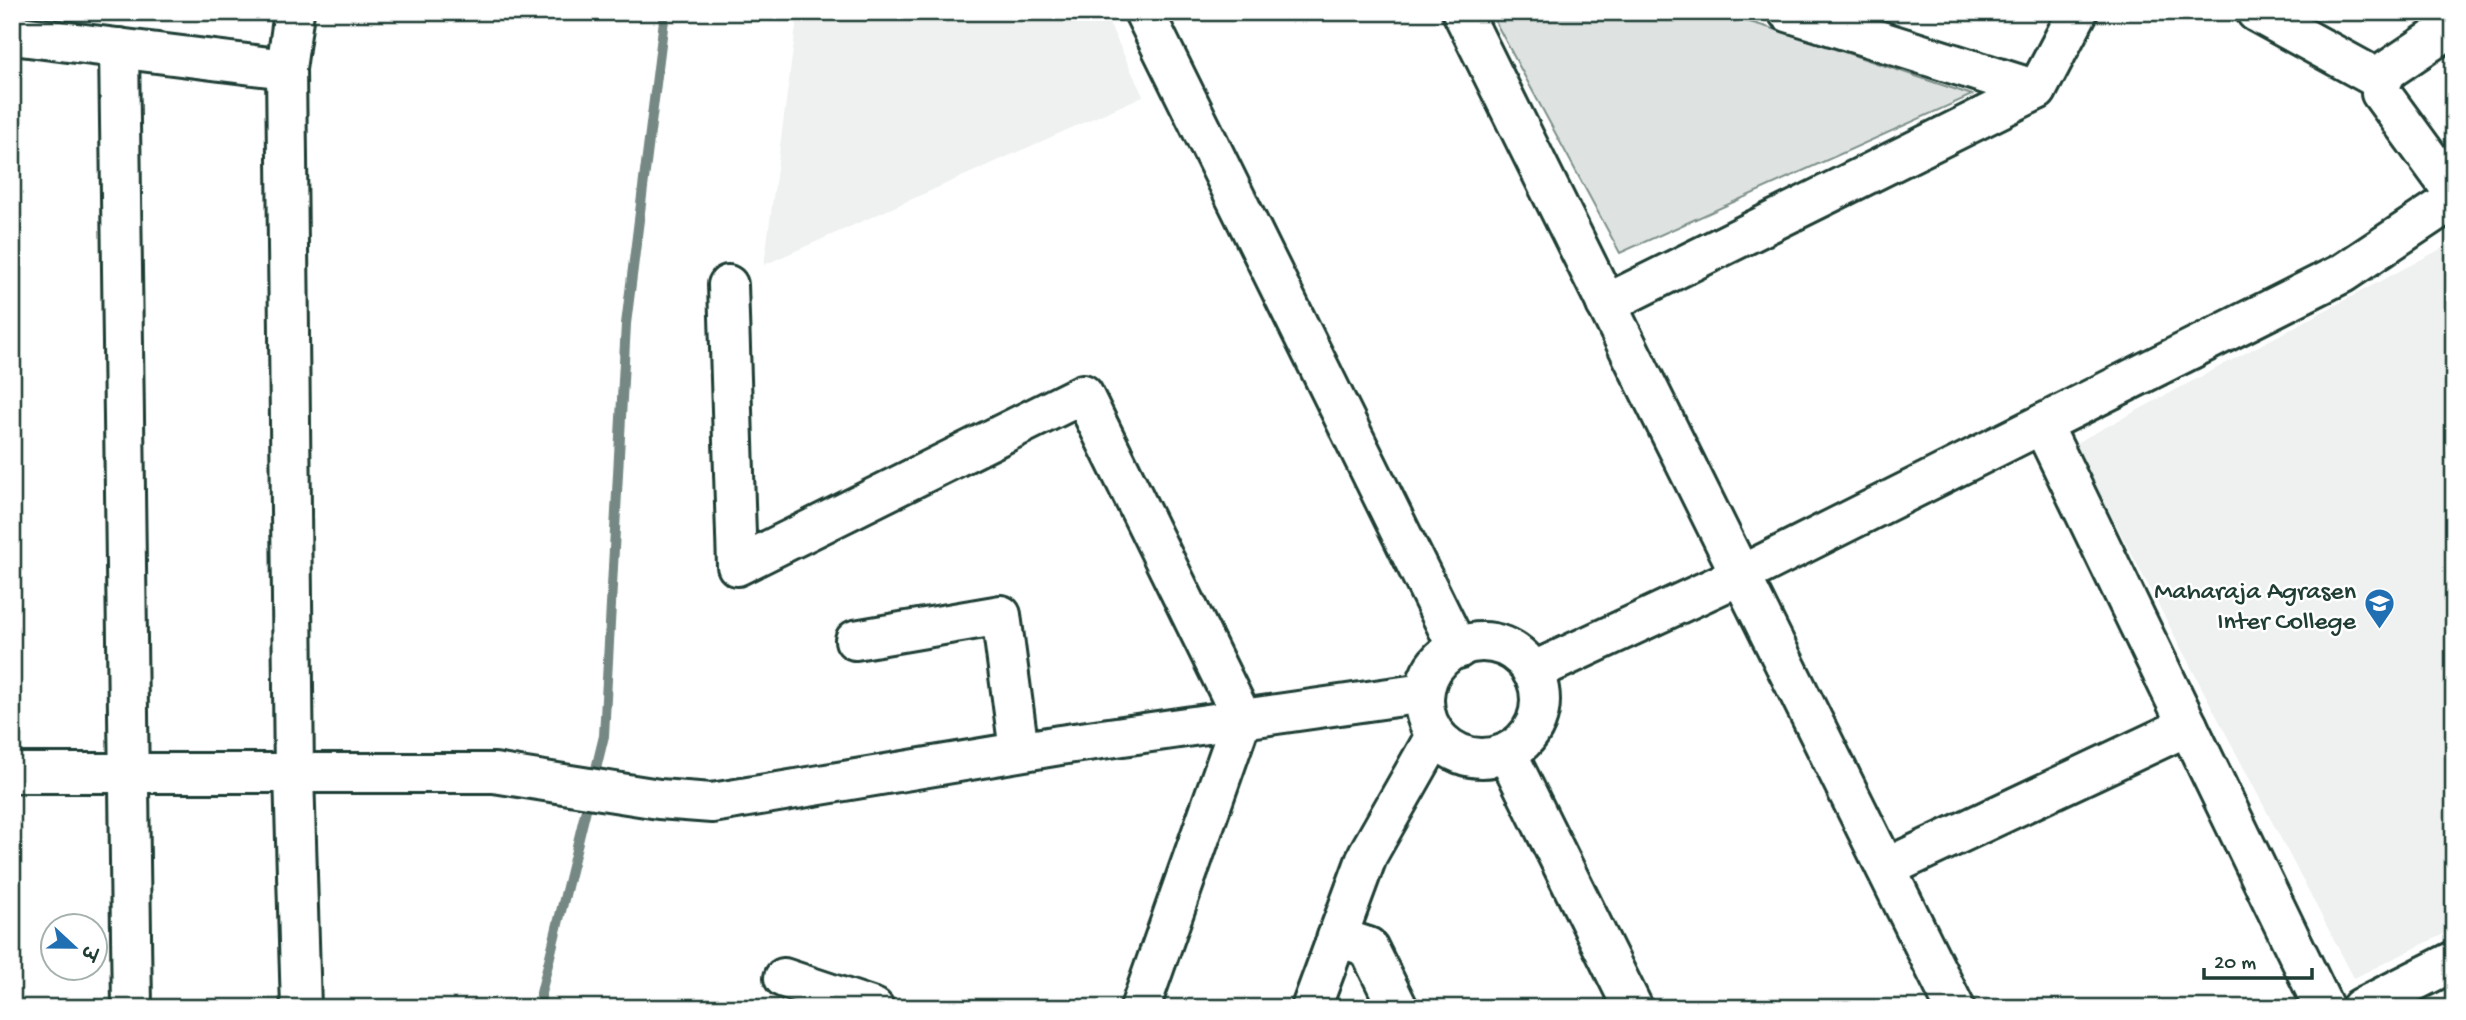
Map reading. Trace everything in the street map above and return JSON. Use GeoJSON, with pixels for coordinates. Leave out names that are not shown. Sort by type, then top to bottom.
{"type":"FeatureCollection","features":[{"type":"Feature","properties":{"kind":"street"},"geometry":{"type":"LineString","coordinates":[[294,12],[286,69],[294,774],[301,1008]]}},
{"type":"Feature","properties":{"kind":"street"},"geometry":{"type":"LineString","coordinates":[[1144,12],[1458,649]]}},
{"type":"Feature","properties":{"kind":"street"},"geometry":{"type":"LineString","coordinates":[[1462,12],[1955,1008]]}},
{"type":"Feature","properties":{"kind":"street"},"geometry":{"type":"LineString","coordinates":[[1788,12],[2037,90]]}},
{"type":"Feature","properties":{"kind":"street"},"geometry":{"type":"LineString","coordinates":[[1606,304],[2037,90],[2078,12]]}},
{"type":"Feature","properties":{"kind":"street"},"geometry":{"type":"LineString","coordinates":[[2256,12],[2382,81]]}},
{"type":"Feature","properties":{"kind":"street"},"geometry":{"type":"LineString","coordinates":[[1532,672],[1741,575],[2343,273],[2454,196],[2381,93],[2382,81],[2388,70],[2446,31],[2454,29]]}},
{"type":"Feature","properties":{"kind":"street"},"geometry":{"type":"LineString","coordinates":[[12,35],[286,69]]}},
{"type":"Feature","properties":{"kind":"street"},"geometry":{"type":"LineString","coordinates":[[119,48],[132,1008]]}},
{"type":"Feature","properties":{"kind":"street"},"geometry":{"type":"LineString","coordinates":[[728,285],[737,566],[1083,394],[1242,718],[1140,1008]]}},
{"type":"Feature","properties":{"kind":"street"},"geometry":{"type":"LineString","coordinates":[[2042,424],[2324,1008]]}},
{"type":"Feature","properties":{"kind":"street"},"geometry":{"type":"LineString","coordinates":[[855,640],[1001,615],[1019,751]]}},
{"type":"Feature","properties":{"kind":"street"},"geometry":{"type":"LineString","coordinates":[[1490,643],[1513,651],[1528,665],[1537,681],[1540,707],[1532,729],[1518,747],[1507,753],[1475,759],[1455,753],[1435,736],[1426,715],[1424,693],[1430,673],[1447,654],[1458,649],[1469,644],[1490,643]]}},
{"type":"Feature","properties":{"kind":"street"},"geometry":{"type":"LineString","coordinates":[[12,773],[494,774],[659,799],[712,803],[1019,751],[1424,693]]}},
{"type":"Feature","properties":{"kind":"street"},"geometry":{"type":"LineString","coordinates":[[1886,868],[2188,726]]}},
{"type":"Feature","properties":{"kind":"street"},"geometry":{"type":"LineString","coordinates":[[1311,1008],[1368,855],[1435,736]]}},
{"type":"Feature","properties":{"kind":"street"},"geometry":{"type":"LineString","coordinates":[[1507,753],[1633,1008]]}},
{"type":"Feature","properties":{"kind":"street"},"geometry":{"type":"LineString","coordinates":[[1338,937],[1368,947],[1398,1008]]}},
{"type":"Feature","properties":{"kind":"street"},"geometry":{"type":"LineString","coordinates":[[2361,1008],[2454,961]]}},
{"type":"Feature","properties":{"kind":"street"},"geometry":{"type":"LineString","coordinates":[[784,978],[874,1008]]}},
{"type":"Feature","properties":{"kind":"shaded area"},"geometry":{"type":"Polygon","coordinates":[[[798,12],[1104,12],[1143,96],[764,265],[798,12]]]}},
{"type":"Feature","properties":{"kind":"shaded area"},"geometry":{"type":"Polygon","coordinates":[[[1490,12],[1716,12],[1972,95],[1620,253],[1490,12]]]}},
{"type":"Feature","properties":{"kind":"shaded area"},"geometry":{"type":"Polygon","coordinates":[[[2454,242],[2454,929],[2354,978],[2074,444],[2454,242]]]}},
{"type":"Feature","properties":{"kind":"waterway"},"geometry":{"type":"LineString","coordinates":[[541,1008],[541,993],[604,736],[626,324],[665,12]]}},
{"type":"Feature","properties":{"kind":"place","name":"Maharaja Agrasen Inter College"},"geometry":{"type":"Point","coordinates":[2379,631]}}]}
